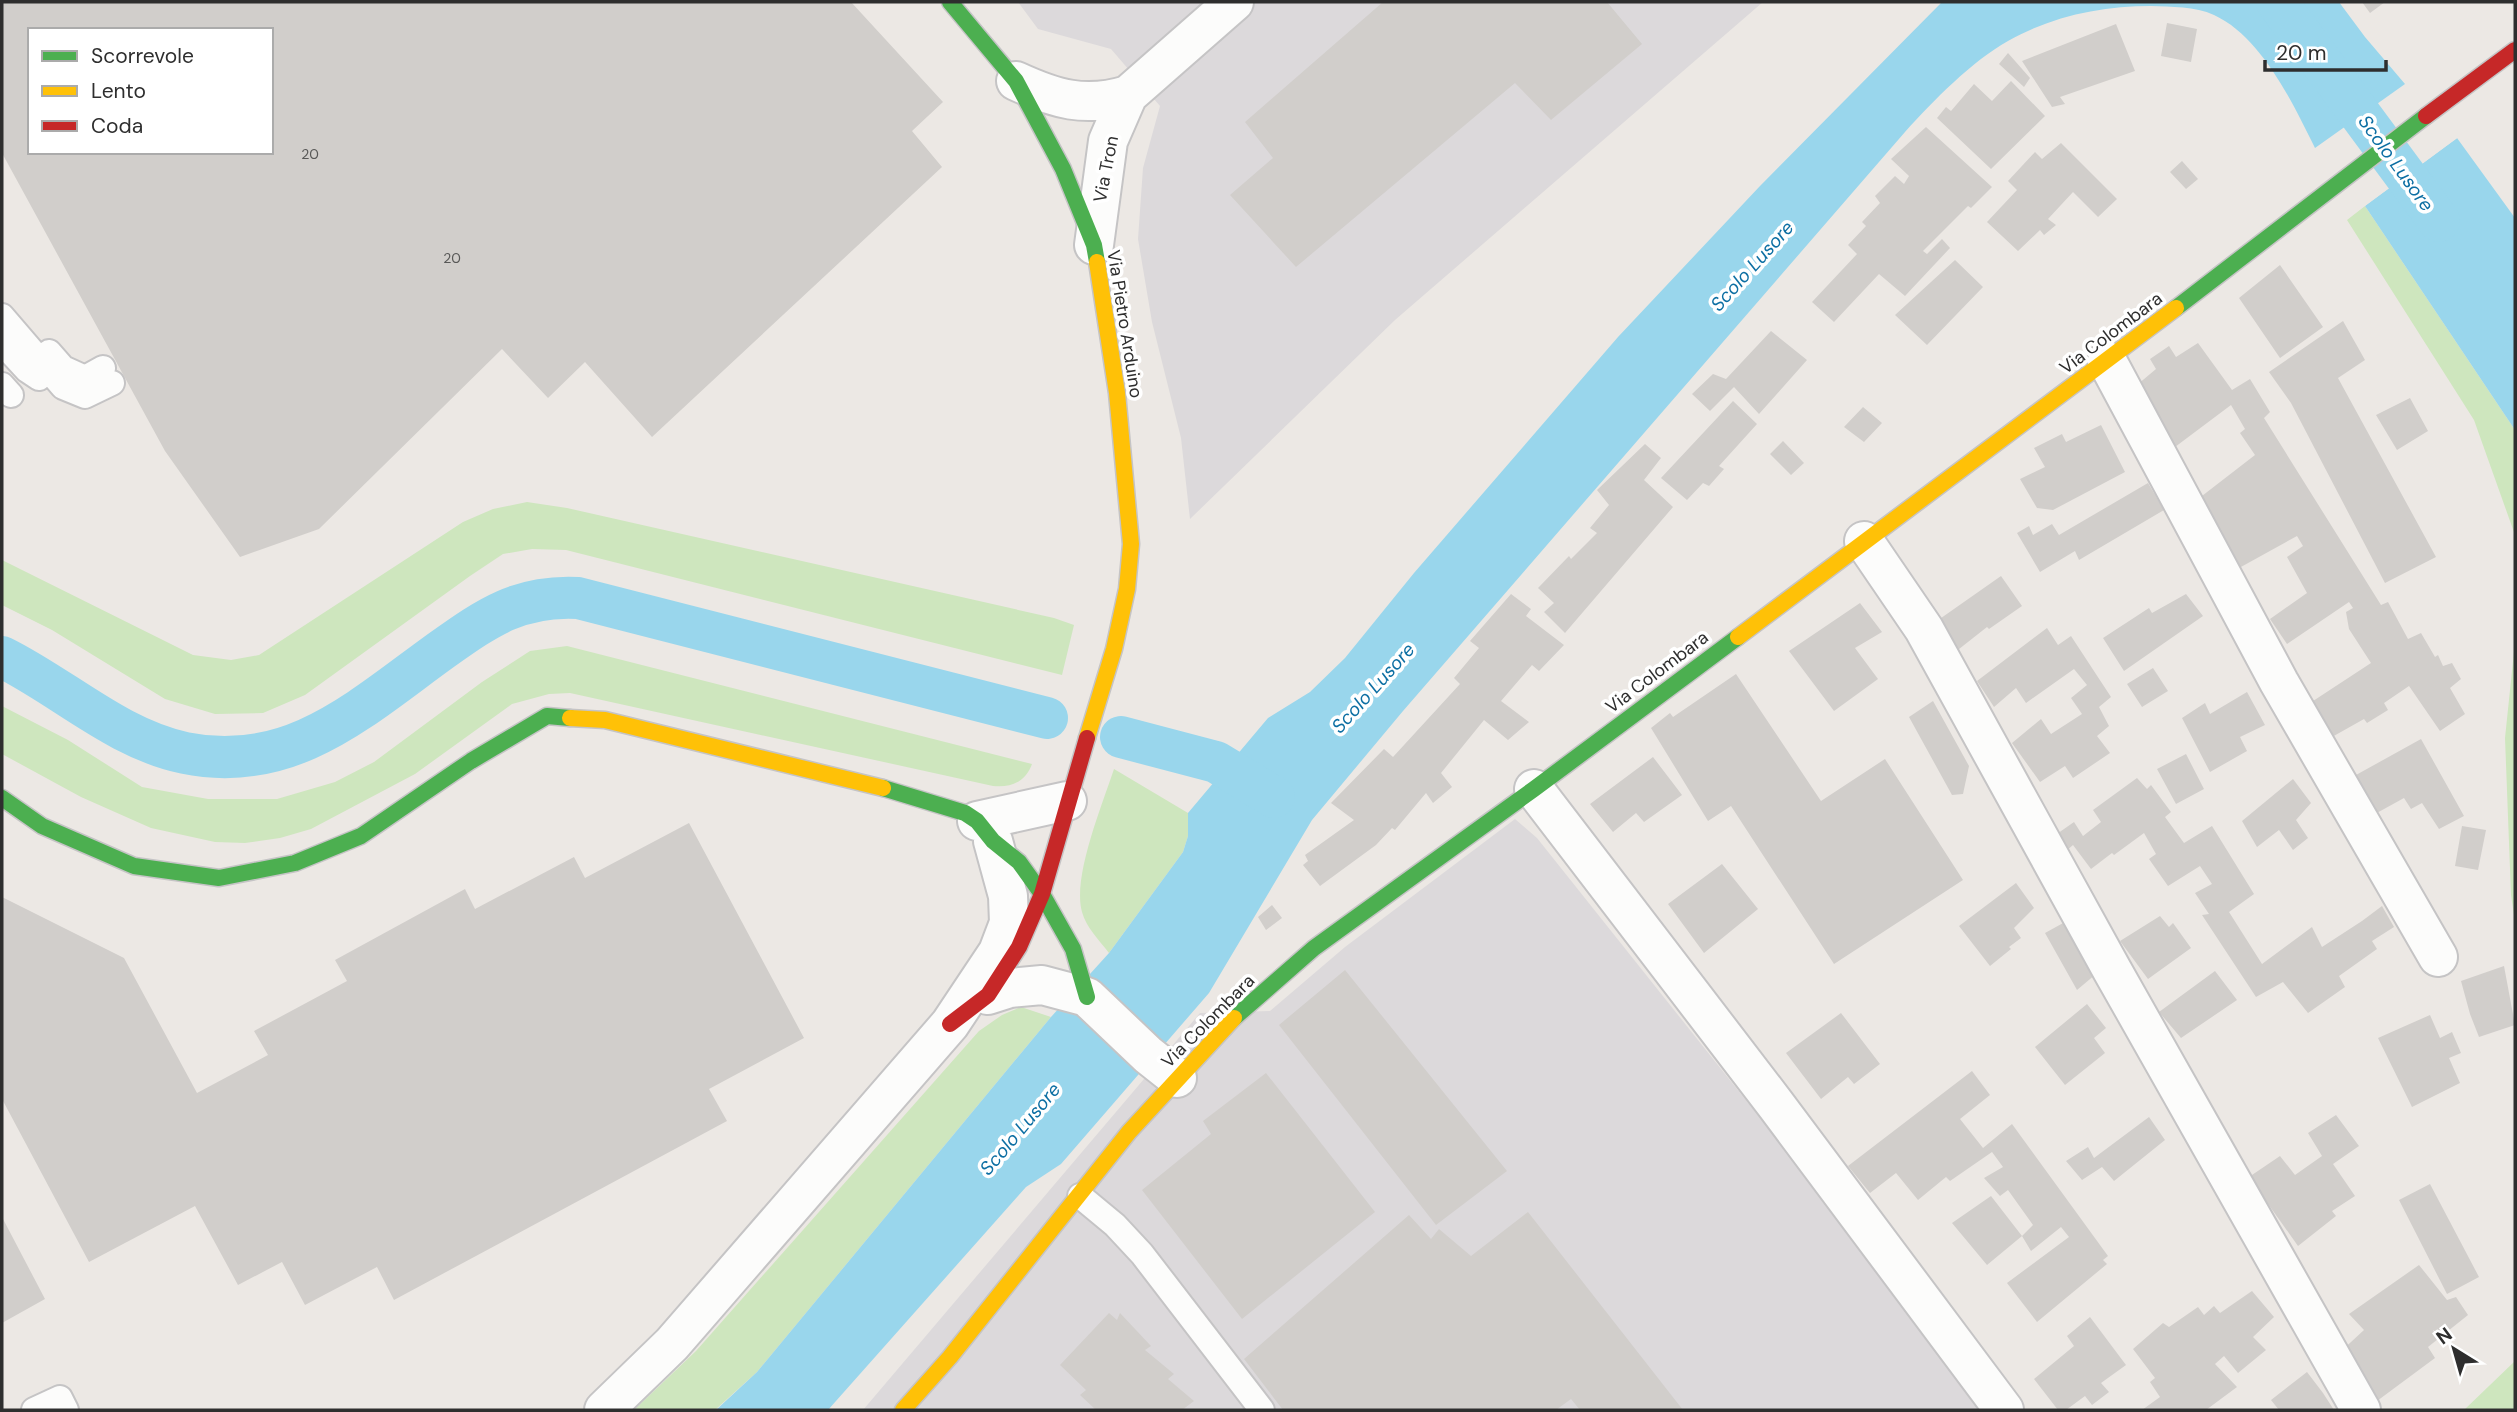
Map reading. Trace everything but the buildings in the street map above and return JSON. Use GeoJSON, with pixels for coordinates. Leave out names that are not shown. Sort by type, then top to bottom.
{"type":"FeatureCollection","features":[{"type":"Feature","properties":{"kind":"street","name":"Via Pietro Arduino"},"geometry":{"type":"LineString","coordinates":[[950,2],[1016,81],[1063,169],[1094,245],[1119,407],[1131,544],[1127,589],[1114,649],[1042,894],[1019,947],[988,995],[950,1024]]}},
{"type":"Feature","properties":{"kind":"street","name":"Via Tron"},"geometry":{"type":"LineString","coordinates":[[1094,245],[1108,141],[1129,94],[1234,2]]}},
{"type":"Feature","properties":{"kind":"street","name":"Via Colombara"},"geometry":{"type":"LineString","coordinates":[[903,1410],[950,1357],[1129,1132],[1162,1066],[1229,1022],[1314,948],[1534,789],[2107,361],[2336,183],[2515,50]]}},
{"type":"Feature","properties":{"kind":"street"},"geometry":{"type":"LineString","coordinates":[[1016,81],[1049,97],[1085,102],[1107,101],[1129,94]]}},
{"type":"Feature","properties":{"kind":"street"},"geometry":{"type":"LineString","coordinates":[[2107,361],[2279,682],[2438,957]]}},
{"type":"Feature","properties":{"kind":"street"},"geometry":{"type":"LineString","coordinates":[[1864,541],[1924,629],[2112,970],[2361,1410]]}},
{"type":"Feature","properties":{"kind":"street"},"geometry":{"type":"LineString","coordinates":[[2,798],[42,826],[134,866],[219,878],[295,863],[361,836],[471,761],[547,716],[605,720],[868,784],[965,813],[1018,862],[1042,894],[1073,949],[1087,997]]}},
{"type":"Feature","properties":{"kind":"street"},"geometry":{"type":"LineString","coordinates":[[1534,789],[1776,1105],[2004,1410]]}},
{"type":"Feature","properties":{"kind":"street"},"geometry":{"type":"LineString","coordinates":[[985,831],[1070,794]]}},
{"type":"Feature","properties":{"kind":"street"},"geometry":{"type":"LineString","coordinates":[[604,1410],[672,1344],[950,1024],[998,952],[1009,923],[1008,896],[985,831]]}},
{"type":"Feature","properties":{"kind":"street"},"geometry":{"type":"LineString","coordinates":[[988,995],[1010,988],[1042,985],[1087,997],[1162,1066]]}},
{"type":"Feature","properties":{"kind":"lane"},"geometry":{"type":"LineString","coordinates":[[2,297],[63,368],[85,378],[107,375],[85,397],[43,380],[27,370],[2,343]]}},
{"type":"Feature","properties":{"kind":"lane"},"geometry":{"type":"LineString","coordinates":[[2,316],[63,387]]}},
{"type":"Feature","properties":{"kind":"lane"},"geometry":{"type":"LineString","coordinates":[[1080,1196],[1115,1225],[1142,1254],[1262,1410]]}},
{"type":"Feature","properties":{"kind":"lane"},"geometry":{"type":"LineString","coordinates":[[34,1410],[60,1398],[66,1410]]}},
{"type":"Feature","properties":{"kind":"shaded area"},"geometry":{"type":"Polygon","coordinates":[[[1018,2],[1763,2],[1395,320],[1190,519],[1181,438],[1152,322],[1138,239],[1143,168],[1160,106],[1111,49],[1038,29],[1018,2]]]}},
{"type":"Feature","properties":{"kind":"shaded area"},"geometry":{"type":"Polygon","coordinates":[[[1515,819],[1537,838],[1874,1261],[1985,1410],[863,1410],[1200,1013],[1270,1011],[1345,947],[1515,819]]]}},
{"type":"Feature","properties":{"kind":"green space"},"geometry":{"type":"Polygon","coordinates":[[[2365,206],[2515,430],[2515,535],[2474,420],[2347,220],[2365,206]]]}},
{"type":"Feature","properties":{"kind":"green space"},"geometry":{"type":"Polygon","coordinates":[[[527,502],[567,508],[1054,618],[1074,625],[1062,675],[566,550],[532,549],[503,554],[305,695],[263,713],[215,714],[165,699],[52,630],[2,605],[2,560],[193,655],[231,660],[259,655],[463,522],[493,509],[527,502]]]}},
{"type":"Feature","properties":{"kind":"green space"},"geometry":{"type":"Polygon","coordinates":[[[2515,642],[2515,922],[2511,895],[2505,738],[2515,642]]]}},
{"type":"Feature","properties":{"kind":"green space"},"geometry":{"type":"Polygon","coordinates":[[[567,646],[1032,764],[1026,775],[1017,782],[1006,786],[993,786],[570,693],[549,694],[512,704],[415,774],[311,829],[280,838],[245,843],[215,842],[151,828],[81,797],[2,754],[2,706],[68,740],[142,787],[208,799],[277,799],[335,782],[374,762],[482,682],[530,651],[567,646]]]}},
{"type":"Feature","properties":{"kind":"green space"},"geometry":{"type":"Polygon","coordinates":[[[1114,769],[1188,813],[1188,836],[1183,852],[1109,953],[1086,923],[1080,897],[1090,840],[1114,769]]]}},
{"type":"Feature","properties":{"kind":"green space"},"geometry":{"type":"Polygon","coordinates":[[[1021,1007],[1051,1017],[757,1372],[715,1410],[634,1410],[696,1351],[979,1031],[1002,1015],[1021,1007]]]}},
{"type":"Feature","properties":{"kind":"green space"},"geometry":{"type":"Polygon","coordinates":[[[2515,1361],[2515,1410],[2464,1410],[2515,1361]]]}},
{"type":"Feature","properties":{"kind":"water"},"geometry":{"type":"Polygon","coordinates":[[[1942,2],[2339,2],[2405,84],[2315,148],[2286,92],[2261,55],[2231,25],[2199,10],[2133,6],[2078,14],[2025,32],[1981,59],[1940,95],[1905,132],[1403,711],[1312,820],[1209,993],[1061,1164],[1026,1187],[828,1410],[716,1410],[757,1372],[1051,1017],[1109,953],[1183,852],[1188,836],[1188,813],[1268,718],[1310,692],[1345,658],[1414,573],[1618,337],[1760,186],[1942,2]]]}},
{"type":"Feature","properties":{"kind":"water"},"geometry":{"type":"Polygon","coordinates":[[[2457,138],[2515,218],[2515,430],[2365,206],[2457,138]]]}},
{"type":"Feature","properties":{"kind":"pier"},"geometry":{"type":"Polygon","coordinates":[[[2455,135],[2460,136],[2362,208],[2363,203],[2455,135]]]}},
{"type":"Feature","properties":{"kind":"waterway","name":"Scolo Lusore"},"geometry":{"type":"LineString","coordinates":[[2277,2],[2439,221]]}},
{"type":"Feature","properties":{"kind":"waterway"},"geometry":{"type":"LineString","coordinates":[[2,657],[113,724],[160,746],[185,753],[223,757],[259,754],[292,745],[324,731],[384,693],[475,627],[506,610],[539,600],[578,598],[1047,718]]}},
{"type":"Feature","properties":{"kind":"waterway"},"geometry":{"type":"LineString","coordinates":[[1121,737],[1216,762],[1274,797]]}},
{"type":"Feature","properties":{"kind":"traffic: fast"},"geometry":{"type":"LineString","coordinates":[[950,2],[1016,81],[1063,169],[1094,245],[1097,262]]}},
{"type":"Feature","properties":{"kind":"traffic: fast"},"geometry":{"type":"LineString","coordinates":[[2176,308],[2426,116]]}},
{"type":"Feature","properties":{"kind":"traffic: fast"},"geometry":{"type":"LineString","coordinates":[[1234,1018],[1314,948],[1738,637]]}},
{"type":"Feature","properties":{"kind":"traffic: fast"},"geometry":{"type":"LineString","coordinates":[[2,798],[42,826],[134,866],[219,878],[295,863],[361,836],[471,761],[547,716],[570,718]]}},
{"type":"Feature","properties":{"kind":"traffic: fast"},"geometry":{"type":"LineString","coordinates":[[883,788],[965,813],[977,821],[993,841],[1019,862],[1042,894],[1073,949],[1087,997]]}},
{"type":"Feature","properties":{"kind":"traffic: slow"},"geometry":{"type":"LineString","coordinates":[[1087,738],[1114,649],[1127,589],[1131,544],[1117,393],[1097,262]]}},
{"type":"Feature","properties":{"kind":"traffic: slow"},"geometry":{"type":"LineString","coordinates":[[1738,637],[2176,308]]}},
{"type":"Feature","properties":{"kind":"traffic: slow"},"geometry":{"type":"LineString","coordinates":[[570,718],[605,720],[883,788]]}},
{"type":"Feature","properties":{"kind":"traffic: slow"},"geometry":{"type":"LineString","coordinates":[[903,1410],[950,1357],[1129,1132],[1234,1018]]}},
{"type":"Feature","properties":{"kind":"traffic: jam"},"geometry":{"type":"LineString","coordinates":[[2426,116],[2515,50]]}},
{"type":"Feature","properties":{"kind":"traffic: jam"},"geometry":{"type":"LineString","coordinates":[[950,1024],[988,995],[1019,947],[1042,894],[1087,738]]}}]}
